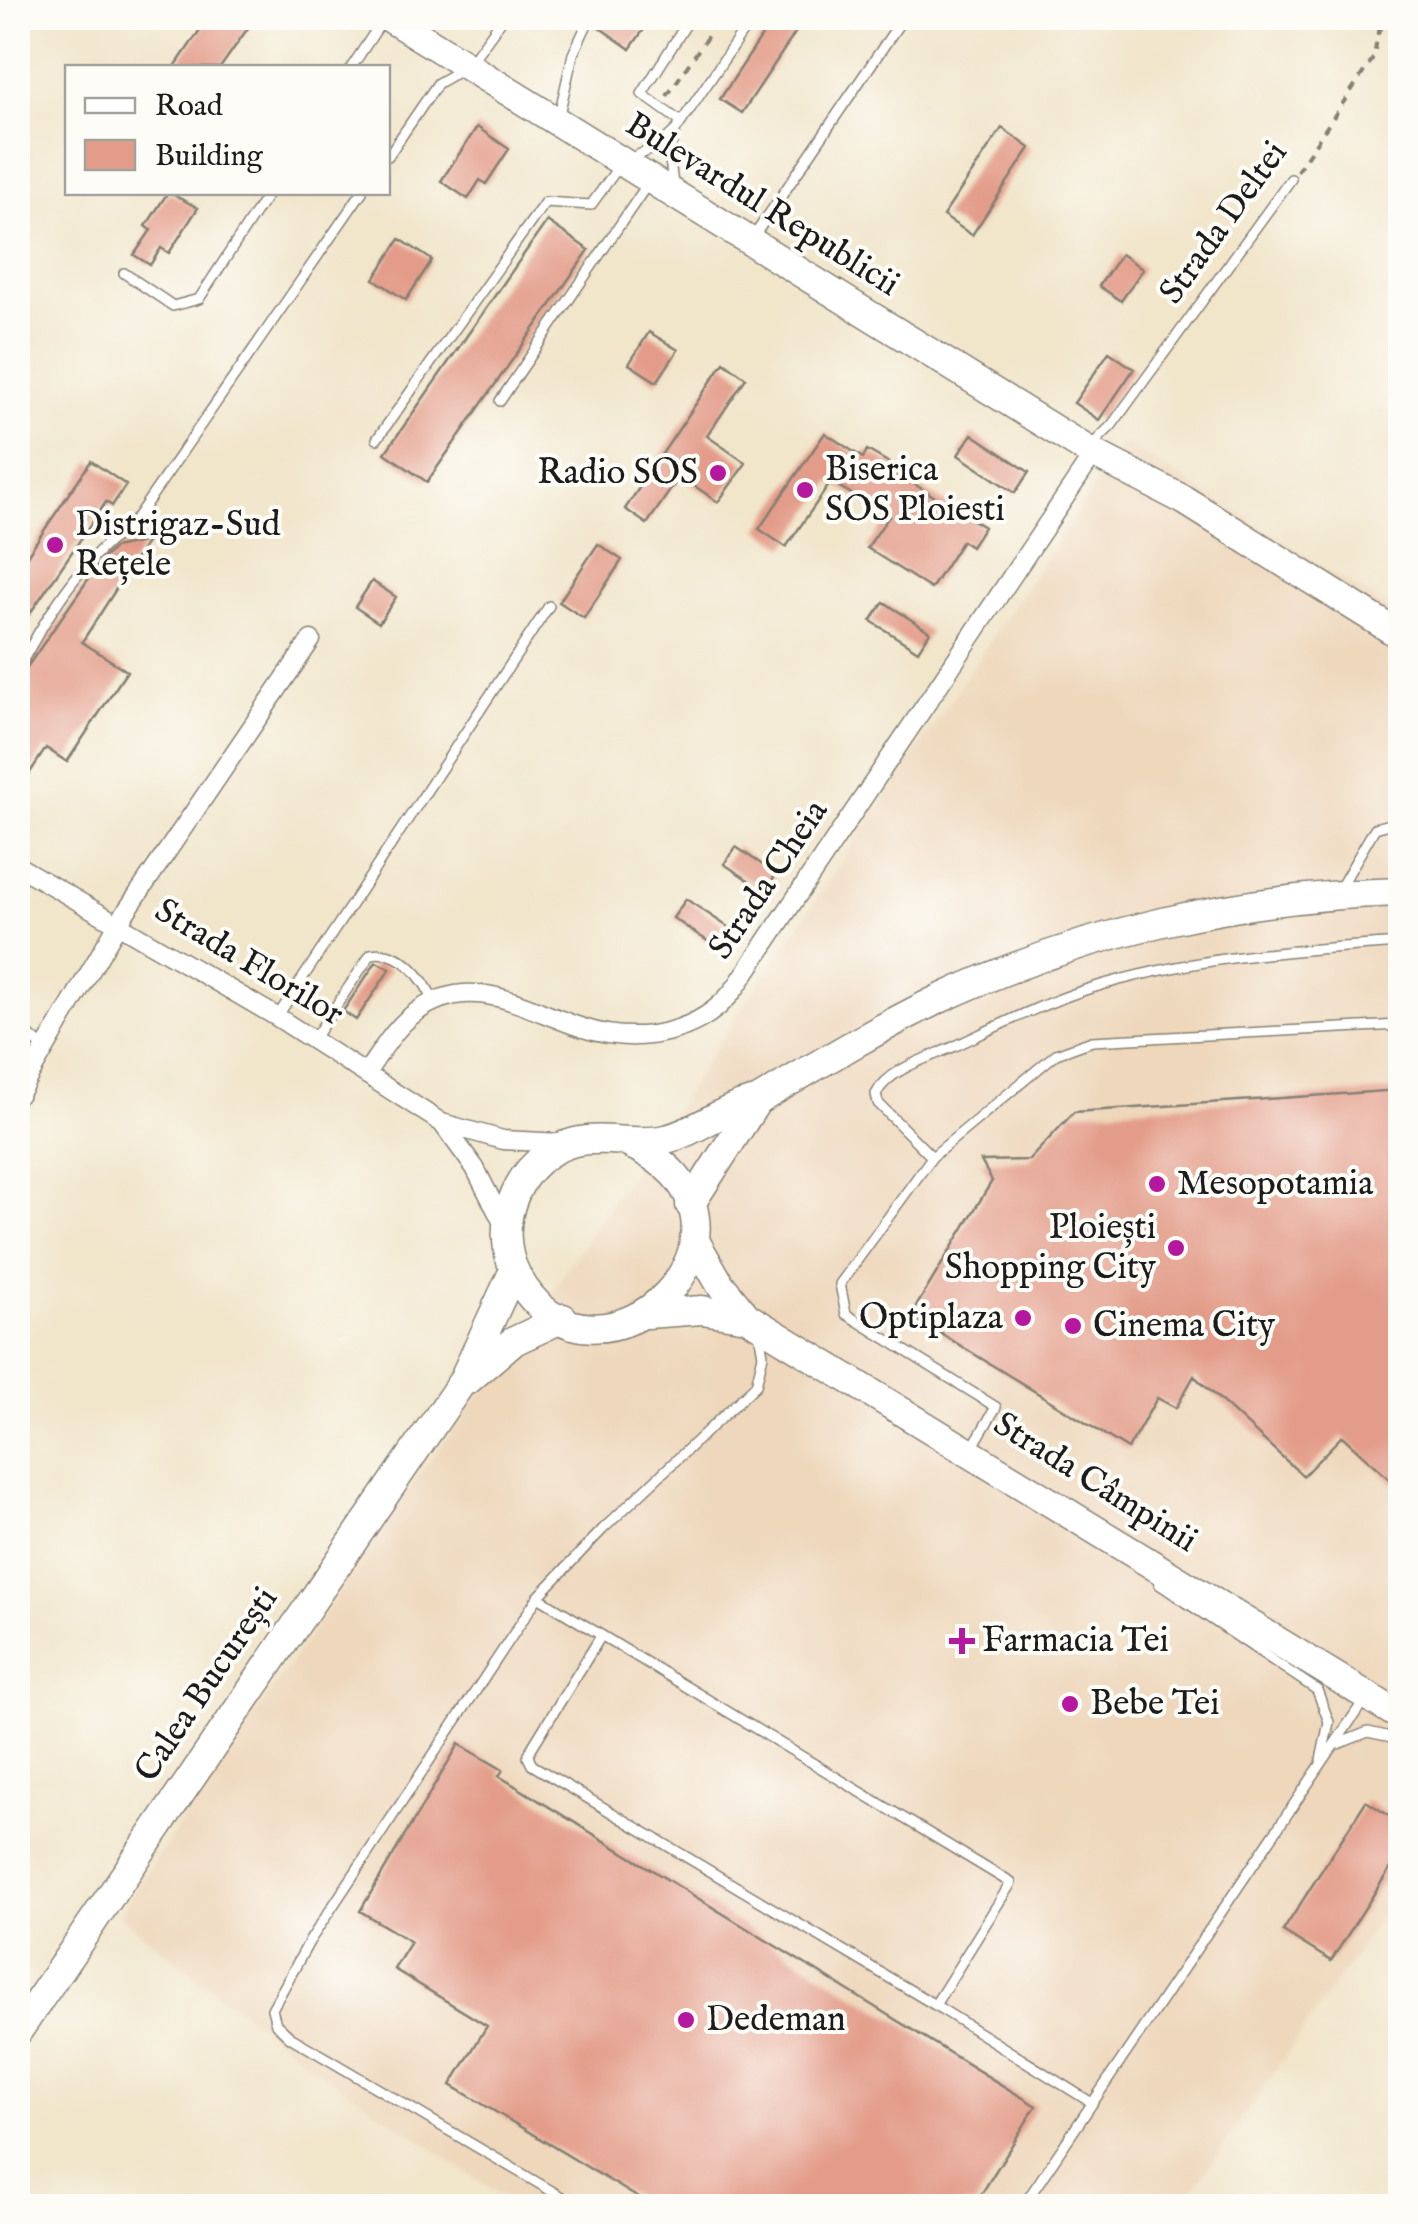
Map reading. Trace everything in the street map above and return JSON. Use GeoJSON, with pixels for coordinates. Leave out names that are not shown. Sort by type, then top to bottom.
{"type":"FeatureCollection","features":[{"type":"Feature","properties":{"kind":"main road","name":"Bulevardul Republicii"},"geometry":{"type":"LineString","coordinates":[[387,18],[1091,452],[1175,513],[1399,637]]}},
{"type":"Feature","properties":{"kind":"main road"},"geometry":{"type":"LineString","coordinates":[[753,1320],[702,1310],[647,1314],[606,1326],[563,1318],[534,1299],[514,1270],[506,1230],[508,1210],[526,1174],[540,1160],[576,1142],[628,1143],[680,1136],[743,1103],[757,1101],[936,1001],[1053,954],[1214,910],[1347,894],[1400,892]]}},
{"type":"Feature","properties":{"kind":"main road"},"geometry":{"type":"LineString","coordinates":[[690,1205],[757,1101]]}},
{"type":"Feature","properties":{"kind":"main road"},"geometry":{"type":"LineString","coordinates":[[628,1143],[667,1166],[690,1205],[694,1239],[720,1284],[753,1320]]}},
{"type":"Feature","properties":{"kind":"main road"},"geometry":{"type":"LineString","coordinates":[[647,1314],[674,1290],[694,1239]]}},
{"type":"Feature","properties":{"kind":"main road"},"geometry":{"type":"LineString","coordinates":[[462,1382],[514,1270]]}},
{"type":"Feature","properties":{"kind":"main road"},"geometry":{"type":"LineString","coordinates":[[462,1382],[512,1342],[563,1318]]}},
{"type":"Feature","properties":{"kind":"main road","name":"Strada Câmpinii"},"geometry":{"type":"LineString","coordinates":[[753,1320],[1400,1716]]}},
{"type":"Feature","properties":{"kind":"main road","name":"Calea București"},"geometry":{"type":"LineString","coordinates":[[18,2031],[462,1382]]}},
{"type":"Feature","properties":{"kind":"street","name":"Strada Cheia"},"geometry":{"type":"LineString","coordinates":[[366,1073],[400,1027],[434,1002],[481,992],[509,997],[578,1027],[611,1034],[675,1031],[712,1015],[736,988],[1091,452]]}},
{"type":"Feature","properties":{"kind":"street"},"geometry":{"type":"LineString","coordinates":[[18,1095],[119,922],[311,640]]}},
{"type":"Feature","properties":{"kind":"street","name":"Strada Florilor"},"geometry":{"type":"LineString","coordinates":[[18,866],[314,1040],[442,1123]]}},
{"type":"Feature","properties":{"kind":"street"},"geometry":{"type":"LineString","coordinates":[[442,1123],[502,1140],[576,1142]]}},
{"type":"Feature","properties":{"kind":"street"},"geometry":{"type":"LineString","coordinates":[[442,1123],[482,1180],[506,1230]]}},
{"type":"Feature","properties":{"kind":"lane"},"geometry":{"type":"LineString","coordinates":[[353,65],[387,18]]}},
{"type":"Feature","properties":{"kind":"lane"},"geometry":{"type":"LineString","coordinates":[[390,153],[438,83],[468,66],[503,18]]}},
{"type":"Feature","properties":{"kind":"lane"},"geometry":{"type":"LineString","coordinates":[[558,122],[568,68],[590,18]]}},
{"type":"Feature","properties":{"kind":"lane"},"geometry":{"type":"LineString","coordinates":[[678,126],[644,99],[643,87],[690,18]]}},
{"type":"Feature","properties":{"kind":"lane"},"geometry":{"type":"LineString","coordinates":[[377,438],[545,202],[590,205],[622,162],[659,146],[678,126],[752,18]]}},
{"type":"Feature","properties":{"kind":"lane"},"geometry":{"type":"LineString","coordinates":[[750,242],[903,18]]}},
{"type":"Feature","properties":{"kind":"lane"},"geometry":{"type":"LineString","coordinates":[[676,196],[669,166],[678,126]]}},
{"type":"Feature","properties":{"kind":"lane","name":"Strada Deltei"},"geometry":{"type":"LineString","coordinates":[[1091,452],[1291,179]]}},
{"type":"Feature","properties":{"kind":"lane"},"geometry":{"type":"LineString","coordinates":[[500,401],[650,180]]}},
{"type":"Feature","properties":{"kind":"lane"},"geometry":{"type":"LineString","coordinates":[[124,273],[173,306],[199,300],[267,195]]}},
{"type":"Feature","properties":{"kind":"lane"},"geometry":{"type":"LineString","coordinates":[[18,669],[84,567],[106,541],[132,523],[360,195]]}},
{"type":"Feature","properties":{"kind":"lane"},"geometry":{"type":"LineString","coordinates":[[277,1018],[549,606]]}},
{"type":"Feature","properties":{"kind":"lane"},"geometry":{"type":"LineString","coordinates":[[1399,818],[1375,828],[1347,894],[1400,901]]}},
{"type":"Feature","properties":{"kind":"lane"},"geometry":{"type":"LineString","coordinates":[[932,1156],[878,1104],[880,1086],[917,1063],[1037,1008],[1100,986],[1196,962],[1400,943]]}},
{"type":"Feature","properties":{"kind":"lane"},"geometry":{"type":"LineString","coordinates":[[314,1040],[371,954],[393,956],[419,974],[434,1002]]}},
{"type":"Feature","properties":{"kind":"lane"},"geometry":{"type":"LineString","coordinates":[[18,1024],[45,1050]]}},
{"type":"Feature","properties":{"kind":"lane"},"geometry":{"type":"LineString","coordinates":[[971,1450],[996,1406],[846,1314],[840,1284],[932,1156],[1056,1054],[1092,1041],[1400,1024]]}},
{"type":"Feature","properties":{"kind":"lane"},"geometry":{"type":"LineString","coordinates":[[577,2206],[290,2037],[276,2024],[272,2009],[309,1942],[538,1598],[603,1528],[756,1385],[763,1355],[753,1320]]}},
{"type":"Feature","properties":{"kind":"lane"},"geometry":{"type":"LineString","coordinates":[[1124,1544],[1151,1578],[1317,1690],[1330,1722],[1318,1769]]}},
{"type":"Feature","properties":{"kind":"lane"},"geometry":{"type":"LineString","coordinates":[[538,1598],[1012,1884],[935,2006]]}},
{"type":"Feature","properties":{"kind":"lane"},"geometry":{"type":"LineString","coordinates":[[601,1636],[531,1748],[528,1757],[532,1765],[1092,2102]]}},
{"type":"Feature","properties":{"kind":"lane"},"geometry":{"type":"LineString","coordinates":[[1023,2206],[1368,1696]]}},
{"type":"Feature","properties":{"kind":"lane"},"geometry":{"type":"LineString","coordinates":[[1332,1749],[1348,1737],[1368,1732],[1400,1739]]}},
{"type":"Feature","properties":{"kind":"path"},"geometry":{"type":"LineString","coordinates":[[659,108],[720,18]]}},
{"type":"Feature","properties":{"kind":"path","name":"Strada Deltei"},"geometry":{"type":"LineString","coordinates":[[1291,179],[1374,57],[1378,32],[1388,18]]}},
{"type":"Feature","properties":{"kind":"shaded area"},"geometry":{"type":"Polygon","coordinates":[[[1124,442],[1400,616],[1400,1889],[1182,2206],[517,2206],[317,2070],[118,1915],[423,1469],[500,1368],[1124,442]]]}},
{"type":"Feature","properties":{"kind":"building"},"geometry":{"type":"Polygon","coordinates":[[[208,18],[255,18],[222,65],[176,65],[208,18]]]}},
{"type":"Feature","properties":{"kind":"building"},"geometry":{"type":"Polygon","coordinates":[[[598,18],[652,18],[630,49],[596,25],[598,18]]]}},
{"type":"Feature","properties":{"kind":"building"},"geometry":{"type":"Polygon","coordinates":[[[774,18],[805,18],[742,113],[720,99],[774,18]]]}},
{"type":"Feature","properties":{"kind":"building"},"geometry":{"type":"Polygon","coordinates":[[[477,127],[509,149],[486,184],[480,180],[468,199],[441,181],[477,127]]]}},
{"type":"Feature","properties":{"kind":"building"},"geometry":{"type":"Polygon","coordinates":[[[1002,128],[1030,148],[972,235],[943,216],[1002,128]]]}},
{"type":"Feature","properties":{"kind":"building"},"geometry":{"type":"Polygon","coordinates":[[[166,195],[198,208],[169,253],[161,248],[150,265],[134,255],[151,230],[146,226],[166,195]]]}},
{"type":"Feature","properties":{"kind":"building"},"geometry":{"type":"Polygon","coordinates":[[[547,221],[589,250],[427,482],[385,453],[547,221]]]}},
{"type":"Feature","properties":{"kind":"building"},"geometry":{"type":"Polygon","coordinates":[[[400,239],[432,260],[406,300],[374,279],[400,239]]]}},
{"type":"Feature","properties":{"kind":"building"},"geometry":{"type":"Polygon","coordinates":[[[1121,254],[1143,269],[1121,301],[1099,286],[1121,254]]]}},
{"type":"Feature","properties":{"kind":"building"},"geometry":{"type":"Polygon","coordinates":[[[649,332],[678,350],[657,382],[629,364],[649,332]]]}},
{"type":"Feature","properties":{"kind":"building"},"geometry":{"type":"Polygon","coordinates":[[[1109,352],[1134,369],[1099,420],[1074,403],[1109,352]]]}},
{"type":"Feature","properties":{"kind":"building"},"geometry":{"type":"Polygon","coordinates":[[[724,362],[746,378],[707,436],[746,463],[718,502],[680,476],[647,524],[625,509],[724,362]]]}},
{"type":"Feature","properties":{"kind":"building"},"geometry":{"type":"Polygon","coordinates":[[[825,433],[863,458],[867,450],[898,468],[896,473],[984,527],[971,547],[962,541],[931,589],[867,548],[889,516],[831,482],[786,547],[759,529],[825,433]]]}},
{"type":"Feature","properties":{"kind":"building"},"geometry":{"type":"Polygon","coordinates":[[[972,434],[1029,472],[1015,493],[958,455],[972,434]]]}},
{"type":"Feature","properties":{"kind":"building","name":"Distrigaz-Sud Rețele"},"geometry":{"type":"Polygon","coordinates":[[[91,461],[126,485],[112,506],[106,502],[18,631],[18,569],[91,461]]]}},
{"type":"Feature","properties":{"kind":"building"},"geometry":{"type":"Polygon","coordinates":[[[147,541],[82,642],[127,671],[67,762],[46,748],[18,791],[18,680],[103,558],[114,548],[147,541]]]}},
{"type":"Feature","properties":{"kind":"building"},"geometry":{"type":"Polygon","coordinates":[[[598,544],[622,560],[584,618],[559,602],[598,544]]]}},
{"type":"Feature","properties":{"kind":"building"},"geometry":{"type":"Polygon","coordinates":[[[372,581],[396,597],[379,623],[355,607],[372,581]]]}},
{"type":"Feature","properties":{"kind":"building"},"geometry":{"type":"Polygon","coordinates":[[[884,602],[930,632],[918,651],[871,621],[884,602]]]}},
{"type":"Feature","properties":{"kind":"building"},"geometry":{"type":"Polygon","coordinates":[[[736,847],[776,874],[765,891],[724,864],[736,847]]]}},
{"type":"Feature","properties":{"kind":"building"},"geometry":{"type":"Polygon","coordinates":[[[686,899],[731,929],[718,948],[673,918],[686,899]]]}},
{"type":"Feature","properties":{"kind":"building"},"geometry":{"type":"Polygon","coordinates":[[[376,962],[390,969],[356,1020],[343,1011],[376,962]]]}},
{"type":"Feature","properties":{"kind":"building","name":"Ploiești Shopping City"},"geometry":{"type":"Polygon","coordinates":[[[1400,1090],[1400,1489],[1342,1436],[1303,1476],[1194,1376],[1176,1408],[1157,1398],[1128,1449],[911,1315],[992,1181],[981,1161],[1029,1160],[1074,1112],[1400,1090]]]}},
{"type":"Feature","properties":{"kind":"building","name":"Dedeman"},"geometry":{"type":"Polygon","coordinates":[[[459,1744],[503,1770],[499,1776],[1036,2106],[974,2206],[652,2206],[451,2085],[487,2026],[394,1969],[411,1942],[360,1911],[459,1744]]]}},
{"type":"Feature","properties":{"kind":"building"},"geometry":{"type":"Polygon","coordinates":[[[1366,1801],[1400,1823],[1400,1853],[1331,1961],[1283,1931],[1366,1801]]]}},
{"type":"Feature","properties":{"kind":"place","name":"Radio SOS"},"geometry":{"type":"Point","coordinates":[718,473]}},
{"type":"Feature","properties":{"kind":"place","name":"Biserica SOS Ploiesti"},"geometry":{"type":"Point","coordinates":[805,490]}},
{"type":"Feature","properties":{"kind":"place","name":"Distrigaz-Sud Rețele"},"geometry":{"type":"Point","coordinates":[55,545]}},
{"type":"Feature","properties":{"kind":"place","name":"Mesopotamia"},"geometry":{"type":"Point","coordinates":[1157,1184]}},
{"type":"Feature","properties":{"kind":"place","name":"Ploiești Shopping City"},"geometry":{"type":"Point","coordinates":[1176,1248]}},
{"type":"Feature","properties":{"kind":"place","name":"Optiplaza"},"geometry":{"type":"Point","coordinates":[1023,1318]}},
{"type":"Feature","properties":{"kind":"place","name":"Cinema City"},"geometry":{"type":"Point","coordinates":[1073,1326]}},
{"type":"Feature","properties":{"kind":"place","name":"Farmacia Tei"},"geometry":{"type":"Point","coordinates":[962,1641]}},
{"type":"Feature","properties":{"kind":"place","name":"Bebe Tei"},"geometry":{"type":"Point","coordinates":[1070,1704]}},
{"type":"Feature","properties":{"kind":"place","name":"Dedeman"},"geometry":{"type":"Point","coordinates":[686,2020]}}]}
